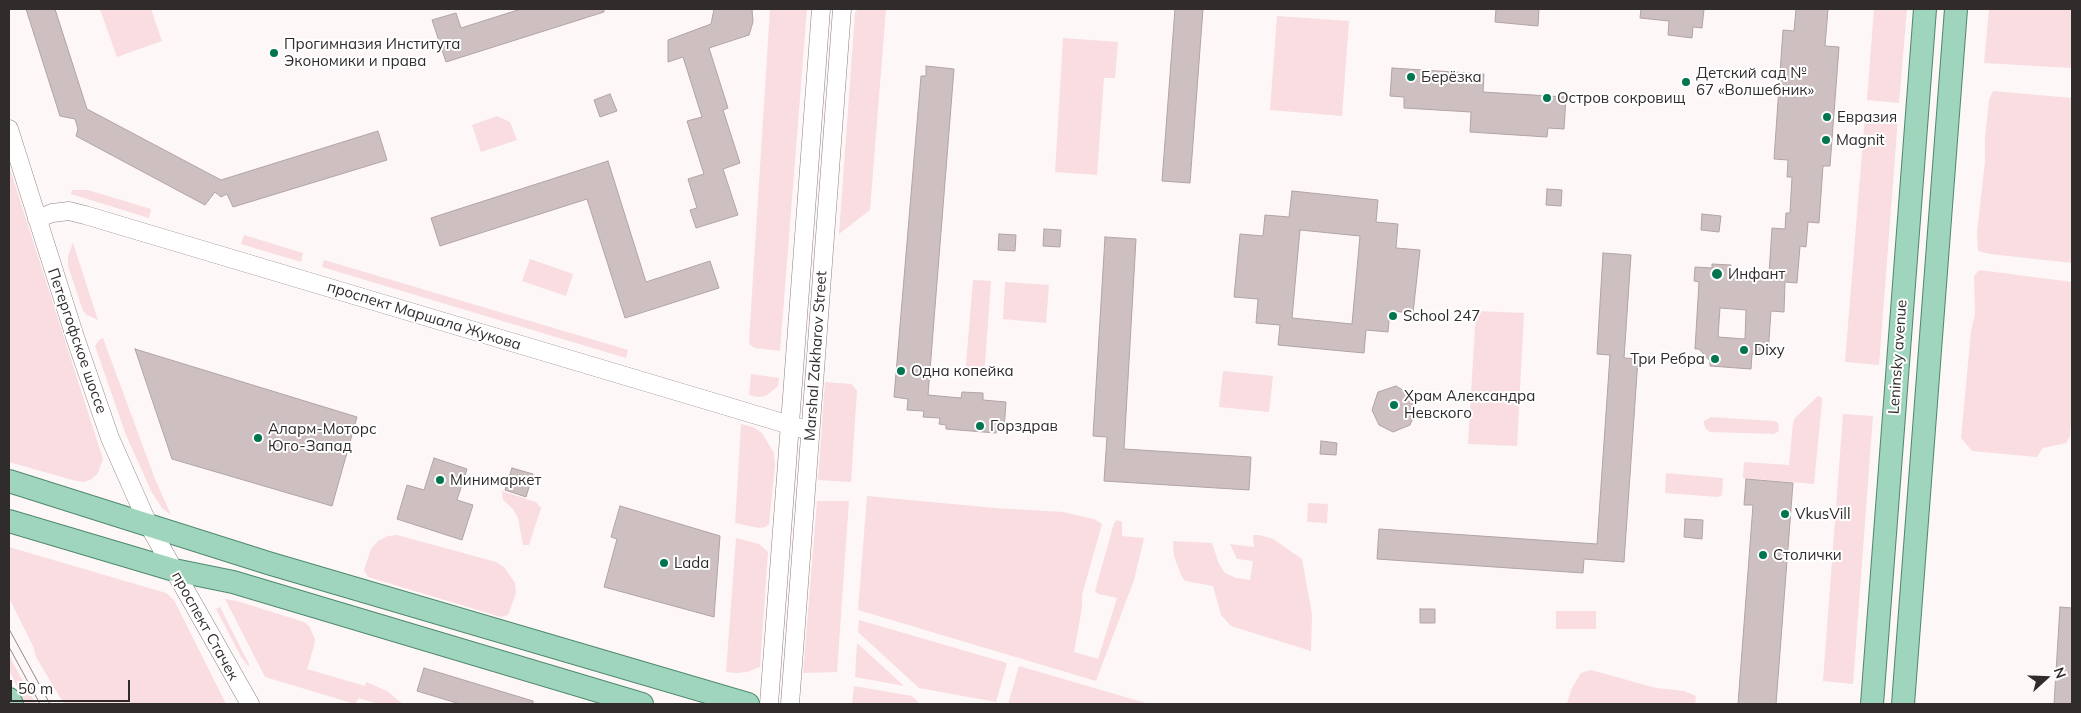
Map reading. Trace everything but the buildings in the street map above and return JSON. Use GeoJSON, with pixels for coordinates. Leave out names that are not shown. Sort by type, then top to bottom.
{"type":"FeatureCollection","features":[{"type":"Feature","properties":{"kind":"main road","name":"Leninsky avenue"},"geometry":{"type":"LineString","coordinates":[[1872,704],[1925,9]]}},
{"type":"Feature","properties":{"kind":"main road","name":"Leninsky avenue"},"geometry":{"type":"LineString","coordinates":[[1903,704],[1956,9]]}},
{"type":"Feature","properties":{"kind":"main road"},"geometry":{"type":"LineString","coordinates":[[9,481],[149,526],[748,704]]}},
{"type":"Feature","properties":{"kind":"main road"},"geometry":{"type":"LineString","coordinates":[[9,521],[174,570],[233,582],[642,704]]}},
{"type":"Feature","properties":{"kind":"main road"},"geometry":{"type":"LineString","coordinates":[[9,699],[12,704]]}},
{"type":"Feature","properties":{"kind":"street","name":"Marshal Zakharov Street"},"geometry":{"type":"LineString","coordinates":[[770,704],[821,9]]}},
{"type":"Feature","properties":{"kind":"street","name":"Marshal Zakharov Street"},"geometry":{"type":"LineString","coordinates":[[790,704],[842,9]]}},
{"type":"Feature","properties":{"kind":"street","name":"Петергофское шоссе"},"geometry":{"type":"LineString","coordinates":[[9,129],[110,438],[149,526],[161,547]]}},
{"type":"Feature","properties":{"kind":"street","name":"проспект Маршала Жукова"},"geometry":{"type":"LineString","coordinates":[[37,219],[52,213],[69,212],[86,215],[810,431]]}},
{"type":"Feature","properties":{"kind":"street","name":"проспект Стачек"},"geometry":{"type":"LineString","coordinates":[[161,547],[250,704]]}},
{"type":"Feature","properties":{"kind":"shaded area"},"geometry":{"type":"Polygon","coordinates":[[[100,9],[151,9],[162,41],[117,57],[100,9]]]}},
{"type":"Feature","properties":{"kind":"shaded area"},"geometry":{"type":"Polygon","coordinates":[[[770,9],[807,9],[780,351],[755,348],[750,345],[749,341],[770,9]]]}},
{"type":"Feature","properties":{"kind":"shaded area"},"geometry":{"type":"Polygon","coordinates":[[[858,9],[886,9],[870,210],[839,234],[855,13],[858,9]]]}},
{"type":"Feature","properties":{"kind":"shaded area"},"geometry":{"type":"Polygon","coordinates":[[[1874,9],[1907,9],[1899,103],[1867,100],[1874,9]]]}},
{"type":"Feature","properties":{"kind":"shaded area"},"geometry":{"type":"Polygon","coordinates":[[[1989,9],[2072,9],[2072,68],[1984,63],[1989,9]]]}},
{"type":"Feature","properties":{"kind":"shaded area"},"geometry":{"type":"Polygon","coordinates":[[[1277,16],[1349,21],[1342,116],[1270,110],[1277,16]]]}},
{"type":"Feature","properties":{"kind":"shaded area"},"geometry":{"type":"Polygon","coordinates":[[[1063,38],[1118,42],[1115,78],[1104,78],[1097,175],[1055,172],[1063,38]]]}},
{"type":"Feature","properties":{"kind":"shaded area"},"geometry":{"type":"Polygon","coordinates":[[[1993,91],[2072,98],[2072,263],[1978,251],[1977,232],[1985,162],[1985,138],[1989,100],[1993,91]]]}},
{"type":"Feature","properties":{"kind":"shaded area"},"geometry":{"type":"Polygon","coordinates":[[[1865,115],[1898,118],[1879,365],[1845,362],[1865,115]]]}},
{"type":"Feature","properties":{"kind":"shaded area"},"geometry":{"type":"Polygon","coordinates":[[[497,116],[510,122],[517,140],[481,152],[472,125],[497,116]]]}},
{"type":"Feature","properties":{"kind":"shaded area"},"geometry":{"type":"Polygon","coordinates":[[[9,166],[103,459],[98,473],[92,479],[84,482],[9,462],[9,166]]]}},
{"type":"Feature","properties":{"kind":"shaded area"},"geometry":{"type":"Polygon","coordinates":[[[72,190],[88,190],[151,209],[149,218],[71,194],[72,190]]]}},
{"type":"Feature","properties":{"kind":"shaded area"},"geometry":{"type":"Polygon","coordinates":[[[244,235],[303,253],[301,262],[241,244],[244,235]]]}},
{"type":"Feature","properties":{"kind":"shaded area"},"geometry":{"type":"Polygon","coordinates":[[[73,243],[98,320],[83,311],[68,266],[68,256],[73,243]]]}},
{"type":"Feature","properties":{"kind":"shaded area"},"geometry":{"type":"Polygon","coordinates":[[[530,259],[573,274],[566,296],[522,281],[530,259]]]}},
{"type":"Feature","properties":{"kind":"shaded area"},"geometry":{"type":"Polygon","coordinates":[[[324,260],[628,350],[626,358],[322,267],[324,260]]]}},
{"type":"Feature","properties":{"kind":"shaded area"},"geometry":{"type":"Polygon","coordinates":[[[1979,270],[2072,282],[2072,411],[2070,437],[2066,443],[2043,448],[2037,457],[1972,451],[1961,438],[1971,331],[1975,314],[1974,276],[1979,270]]]}},
{"type":"Feature","properties":{"kind":"shaded area"},"geometry":{"type":"Polygon","coordinates":[[[973,280],[991,281],[984,378],[965,376],[973,280]]]}},
{"type":"Feature","properties":{"kind":"shaded area"},"geometry":{"type":"Polygon","coordinates":[[[1005,282],[1049,285],[1046,323],[1003,319],[1005,282]]]}},
{"type":"Feature","properties":{"kind":"shaded area"},"geometry":{"type":"Polygon","coordinates":[[[1476,311],[1524,313],[1517,446],[1468,444],[1476,311]]]}},
{"type":"Feature","properties":{"kind":"shaded area"},"geometry":{"type":"Polygon","coordinates":[[[103,338],[155,479],[171,515],[162,508],[151,491],[126,435],[95,346],[103,338]]]}},
{"type":"Feature","properties":{"kind":"shaded area"},"geometry":{"type":"Polygon","coordinates":[[[1223,371],[1273,376],[1269,412],[1219,407],[1223,371]]]}},
{"type":"Feature","properties":{"kind":"shaded area"},"geometry":{"type":"Polygon","coordinates":[[[751,374],[779,378],[778,386],[766,396],[749,395],[751,374]]]}},
{"type":"Feature","properties":{"kind":"shaded area"},"geometry":{"type":"Polygon","coordinates":[[[825,382],[852,384],[857,391],[851,482],[818,480],[825,382]]]}},
{"type":"Feature","properties":{"kind":"shaded area"},"geometry":{"type":"Polygon","coordinates":[[[1818,396],[1822,398],[1822,402],[1814,484],[1743,478],[1744,462],[1789,465],[1795,418],[1818,396]]]}},
{"type":"Feature","properties":{"kind":"shaded area"},"geometry":{"type":"Polygon","coordinates":[[[1843,414],[1873,416],[1853,684],[1823,681],[1843,414]]]}},
{"type":"Feature","properties":{"kind":"shaded area"},"geometry":{"type":"Polygon","coordinates":[[[1711,417],[1775,421],[1778,423],[1779,431],[1774,434],[1710,432],[1706,429],[1704,421],[1711,417]]]}},
{"type":"Feature","properties":{"kind":"shaded area"},"geometry":{"type":"Polygon","coordinates":[[[741,424],[753,427],[762,433],[774,453],[775,465],[769,524],[765,527],[759,528],[735,523],[741,424]]]}},
{"type":"Feature","properties":{"kind":"shaded area"},"geometry":{"type":"Polygon","coordinates":[[[1666,473],[1723,478],[1722,495],[1718,497],[1665,493],[1666,473]]]}},
{"type":"Feature","properties":{"kind":"shaded area"},"geometry":{"type":"Polygon","coordinates":[[[502,491],[536,502],[541,508],[529,545],[523,545],[518,518],[513,509],[503,500],[502,491]]]}},
{"type":"Feature","properties":{"kind":"shaded area"},"geometry":{"type":"Polygon","coordinates":[[[867,496],[995,508],[1063,512],[1094,519],[1102,524],[1082,595],[1082,608],[1074,652],[1098,659],[1117,598],[1098,594],[1095,591],[1114,523],[1117,520],[1122,522],[1122,536],[1144,538],[1134,580],[1096,681],[858,610],[867,496]]]}},
{"type":"Feature","properties":{"kind":"shaded area"},"geometry":{"type":"Polygon","coordinates":[[[817,501],[849,501],[837,672],[803,673],[817,501]]]}},
{"type":"Feature","properties":{"kind":"shaded area"},"geometry":{"type":"Polygon","coordinates":[[[1308,503],[1328,504],[1327,523],[1307,522],[1308,503]]]}},
{"type":"Feature","properties":{"kind":"shaded area"},"geometry":{"type":"Polygon","coordinates":[[[397,535],[496,562],[504,567],[515,583],[516,593],[508,615],[501,617],[368,577],[364,570],[371,549],[378,541],[388,536],[397,535]]]}},
{"type":"Feature","properties":{"kind":"shaded area"},"geometry":{"type":"Polygon","coordinates":[[[1253,535],[1273,539],[1302,559],[1312,614],[1311,651],[1231,626],[1221,615],[1213,586],[1185,581],[1181,575],[1174,556],[1173,541],[1212,543],[1219,564],[1225,573],[1236,578],[1250,580],[1253,561],[1237,559],[1230,544],[1254,547],[1253,535]]]}},
{"type":"Feature","properties":{"kind":"shaded area"},"geometry":{"type":"Polygon","coordinates":[[[736,538],[759,544],[768,552],[760,667],[747,672],[737,673],[726,672],[736,538]]]}},
{"type":"Feature","properties":{"kind":"shaded area"},"geometry":{"type":"Polygon","coordinates":[[[9,547],[166,593],[174,600],[226,704],[64,704],[36,657],[33,646],[9,598],[9,547]]]}},
{"type":"Feature","properties":{"kind":"shaded area"},"geometry":{"type":"Polygon","coordinates":[[[225,599],[304,622],[309,626],[315,639],[307,669],[365,686],[366,682],[387,691],[403,704],[378,704],[359,698],[355,704],[265,677],[225,599]]]}},
{"type":"Feature","properties":{"kind":"shaded area"},"geometry":{"type":"Polygon","coordinates":[[[220,607],[249,667],[241,657],[216,609],[220,607]]]}},
{"type":"Feature","properties":{"kind":"shaded area"},"geometry":{"type":"Polygon","coordinates":[[[1556,611],[1596,611],[1596,629],[1556,629],[1556,611]]]}},
{"type":"Feature","properties":{"kind":"shaded area"},"geometry":{"type":"Polygon","coordinates":[[[859,620],[1007,663],[996,702],[919,688],[858,632],[859,620]]]}},
{"type":"Feature","properties":{"kind":"shaded area"},"geometry":{"type":"Polygon","coordinates":[[[857,643],[904,686],[855,677],[857,643]]]}},
{"type":"Feature","properties":{"kind":"shaded area"},"geometry":{"type":"Polygon","coordinates":[[[9,655],[36,704],[25,704],[9,669],[9,655]]]}},
{"type":"Feature","properties":{"kind":"shaded area"},"geometry":{"type":"Polygon","coordinates":[[[1019,666],[1149,704],[1008,704],[1019,666]]]}},
{"type":"Feature","properties":{"kind":"shaded area"},"geometry":{"type":"Polygon","coordinates":[[[1591,670],[1656,688],[1684,691],[1696,696],[1695,704],[1567,703],[1572,688],[1581,673],[1591,670]]]}},
{"type":"Feature","properties":{"kind":"shaded area"},"geometry":{"type":"Polygon","coordinates":[[[854,686],[912,696],[920,704],[852,704],[854,686]]]}},
{"type":"Feature","properties":{"kind":"tram line"},"geometry":{"type":"LineString","coordinates":[[9,629],[50,704]]}},
{"type":"Feature","properties":{"kind":"tram line"},"geometry":{"type":"LineString","coordinates":[[9,647],[40,704]]}},
{"type":"Feature","properties":{"kind":"place","name":"Прогимназия Института Экономики и права"},"geometry":{"type":"Point","coordinates":[274,53]}},
{"type":"Feature","properties":{"kind":"place","name":"Берёзка"},"geometry":{"type":"Point","coordinates":[1411,77]}},
{"type":"Feature","properties":{"kind":"place","name":"Детский сад № 67 «Волшебник»"},"geometry":{"type":"Point","coordinates":[1686,82]}},
{"type":"Feature","properties":{"kind":"place","name":"Остров сокровищ"},"geometry":{"type":"Point","coordinates":[1547,98]}},
{"type":"Feature","properties":{"kind":"place","name":"Евразия"},"geometry":{"type":"Point","coordinates":[1827,117]}},
{"type":"Feature","properties":{"kind":"place","name":"Magnit"},"geometry":{"type":"Point","coordinates":[1826,140]}},
{"type":"Feature","properties":{"kind":"place","name":"Инфант"},"geometry":{"type":"Point","coordinates":[1717,274]}},
{"type":"Feature","properties":{"kind":"place","name":"School 247"},"geometry":{"type":"Point","coordinates":[1393,316]}},
{"type":"Feature","properties":{"kind":"place","name":"Dixy"},"geometry":{"type":"Point","coordinates":[1744,350]}},
{"type":"Feature","properties":{"kind":"place","name":"Три Ребра"},"geometry":{"type":"Point","coordinates":[1715,359]}},
{"type":"Feature","properties":{"kind":"place","name":"Одна копейка"},"geometry":{"type":"Point","coordinates":[901,371]}},
{"type":"Feature","properties":{"kind":"place","name":"Храм Александра Невского"},"geometry":{"type":"Point","coordinates":[1394,405]}},
{"type":"Feature","properties":{"kind":"place","name":"Горздрав"},"geometry":{"type":"Point","coordinates":[980,426]}},
{"type":"Feature","properties":{"kind":"place","name":"Аларм-Моторс Юго-Запад"},"geometry":{"type":"Point","coordinates":[258,438]}},
{"type":"Feature","properties":{"kind":"place","name":"Минимаркет"},"geometry":{"type":"Point","coordinates":[440,480]}},
{"type":"Feature","properties":{"kind":"place","name":"VkusVill"},"geometry":{"type":"Point","coordinates":[1785,514]}},
{"type":"Feature","properties":{"kind":"place","name":"Столички"},"geometry":{"type":"Point","coordinates":[1763,555]}},
{"type":"Feature","properties":{"kind":"place","name":"Lada"},"geometry":{"type":"Point","coordinates":[664,563]}}]}
